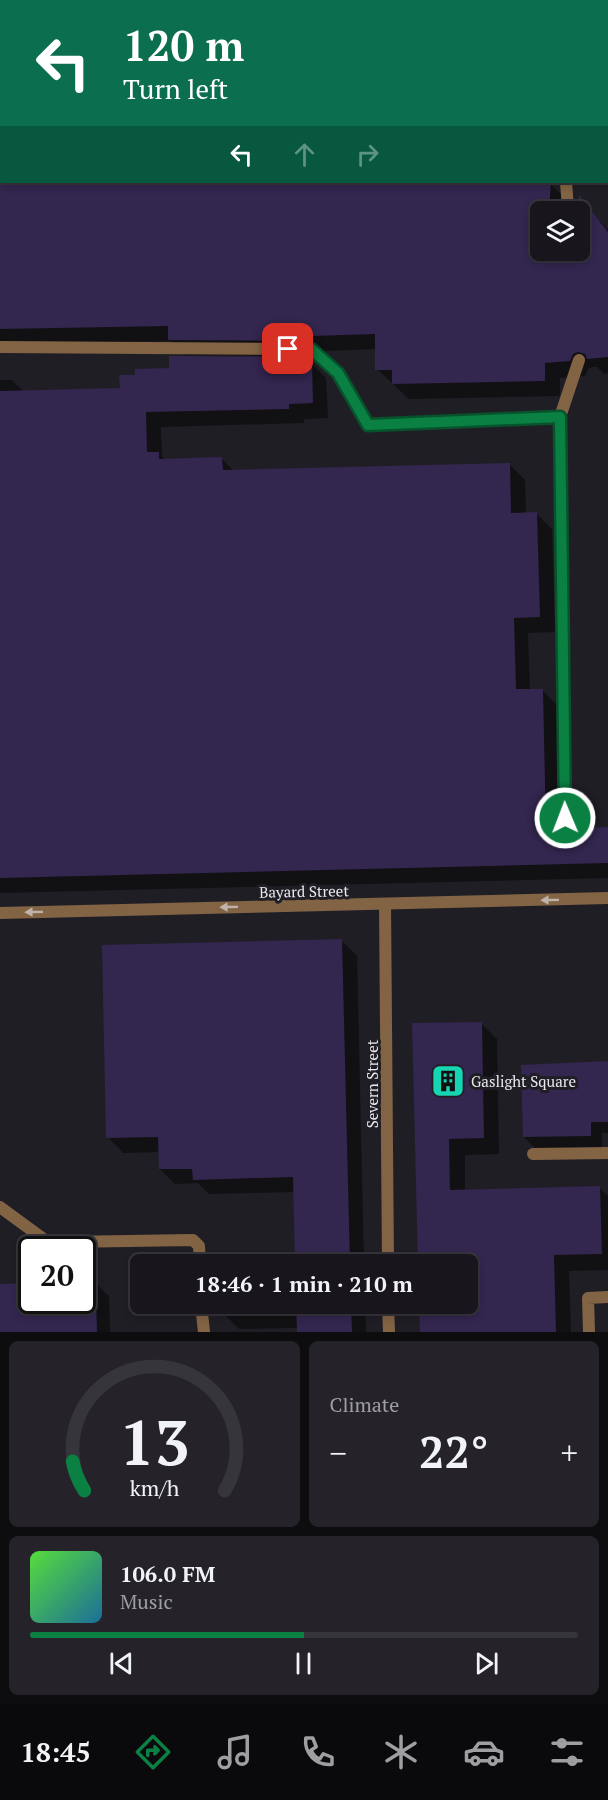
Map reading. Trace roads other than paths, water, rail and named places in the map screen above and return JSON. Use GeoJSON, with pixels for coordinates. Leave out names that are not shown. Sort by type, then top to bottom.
{"type":"FeatureCollection","features":[{"type":"Feature","properties":{"kind":"street"},"geometry":{"type":"LineString","coordinates":[[566,183],[567,201]]}},
{"type":"Feature","properties":{"kind":"street"},"geometry":{"type":"LineString","coordinates":[[0,347],[311,349],[338,373],[368,425],[560,417]]}},
{"type":"Feature","properties":{"kind":"street"},"geometry":{"type":"LineString","coordinates":[[565,818],[560,417],[579,360]]}},
{"type":"Feature","properties":{"kind":"street","name":"Bayard Street"},"geometry":{"type":"LineString","coordinates":[[0,913],[608,898]]}},
{"type":"Feature","properties":{"kind":"street","name":"Severn Street"},"geometry":{"type":"LineString","coordinates":[[385,904],[388,1254]]}},
{"type":"Feature","properties":{"kind":"street"},"geometry":{"type":"LineString","coordinates":[[533,1155],[608,1153]]}},
{"type":"Feature","properties":{"kind":"street"},"geometry":{"type":"LineString","coordinates":[[0,1207],[45,1240],[63,1242],[193,1240],[199,1246],[199,1254]]}},
{"type":"Feature","properties":{"kind":"street"},"geometry":{"type":"LineString","coordinates":[[589,1332],[588,1298],[608,1297]]}},
{"type":"Feature","properties":{"kind":"street"},"geometry":{"type":"LineString","coordinates":[[202,1314],[204,1332]]}},
{"type":"Feature","properties":{"kind":"street"},"geometry":{"type":"LineString","coordinates":[[388,1314],[388,1332]]}},
{"type":"Feature","properties":{"kind":"place","name":"Gaslight Square"},"geometry":{"type":"Point","coordinates":[448,1081]}}]}
